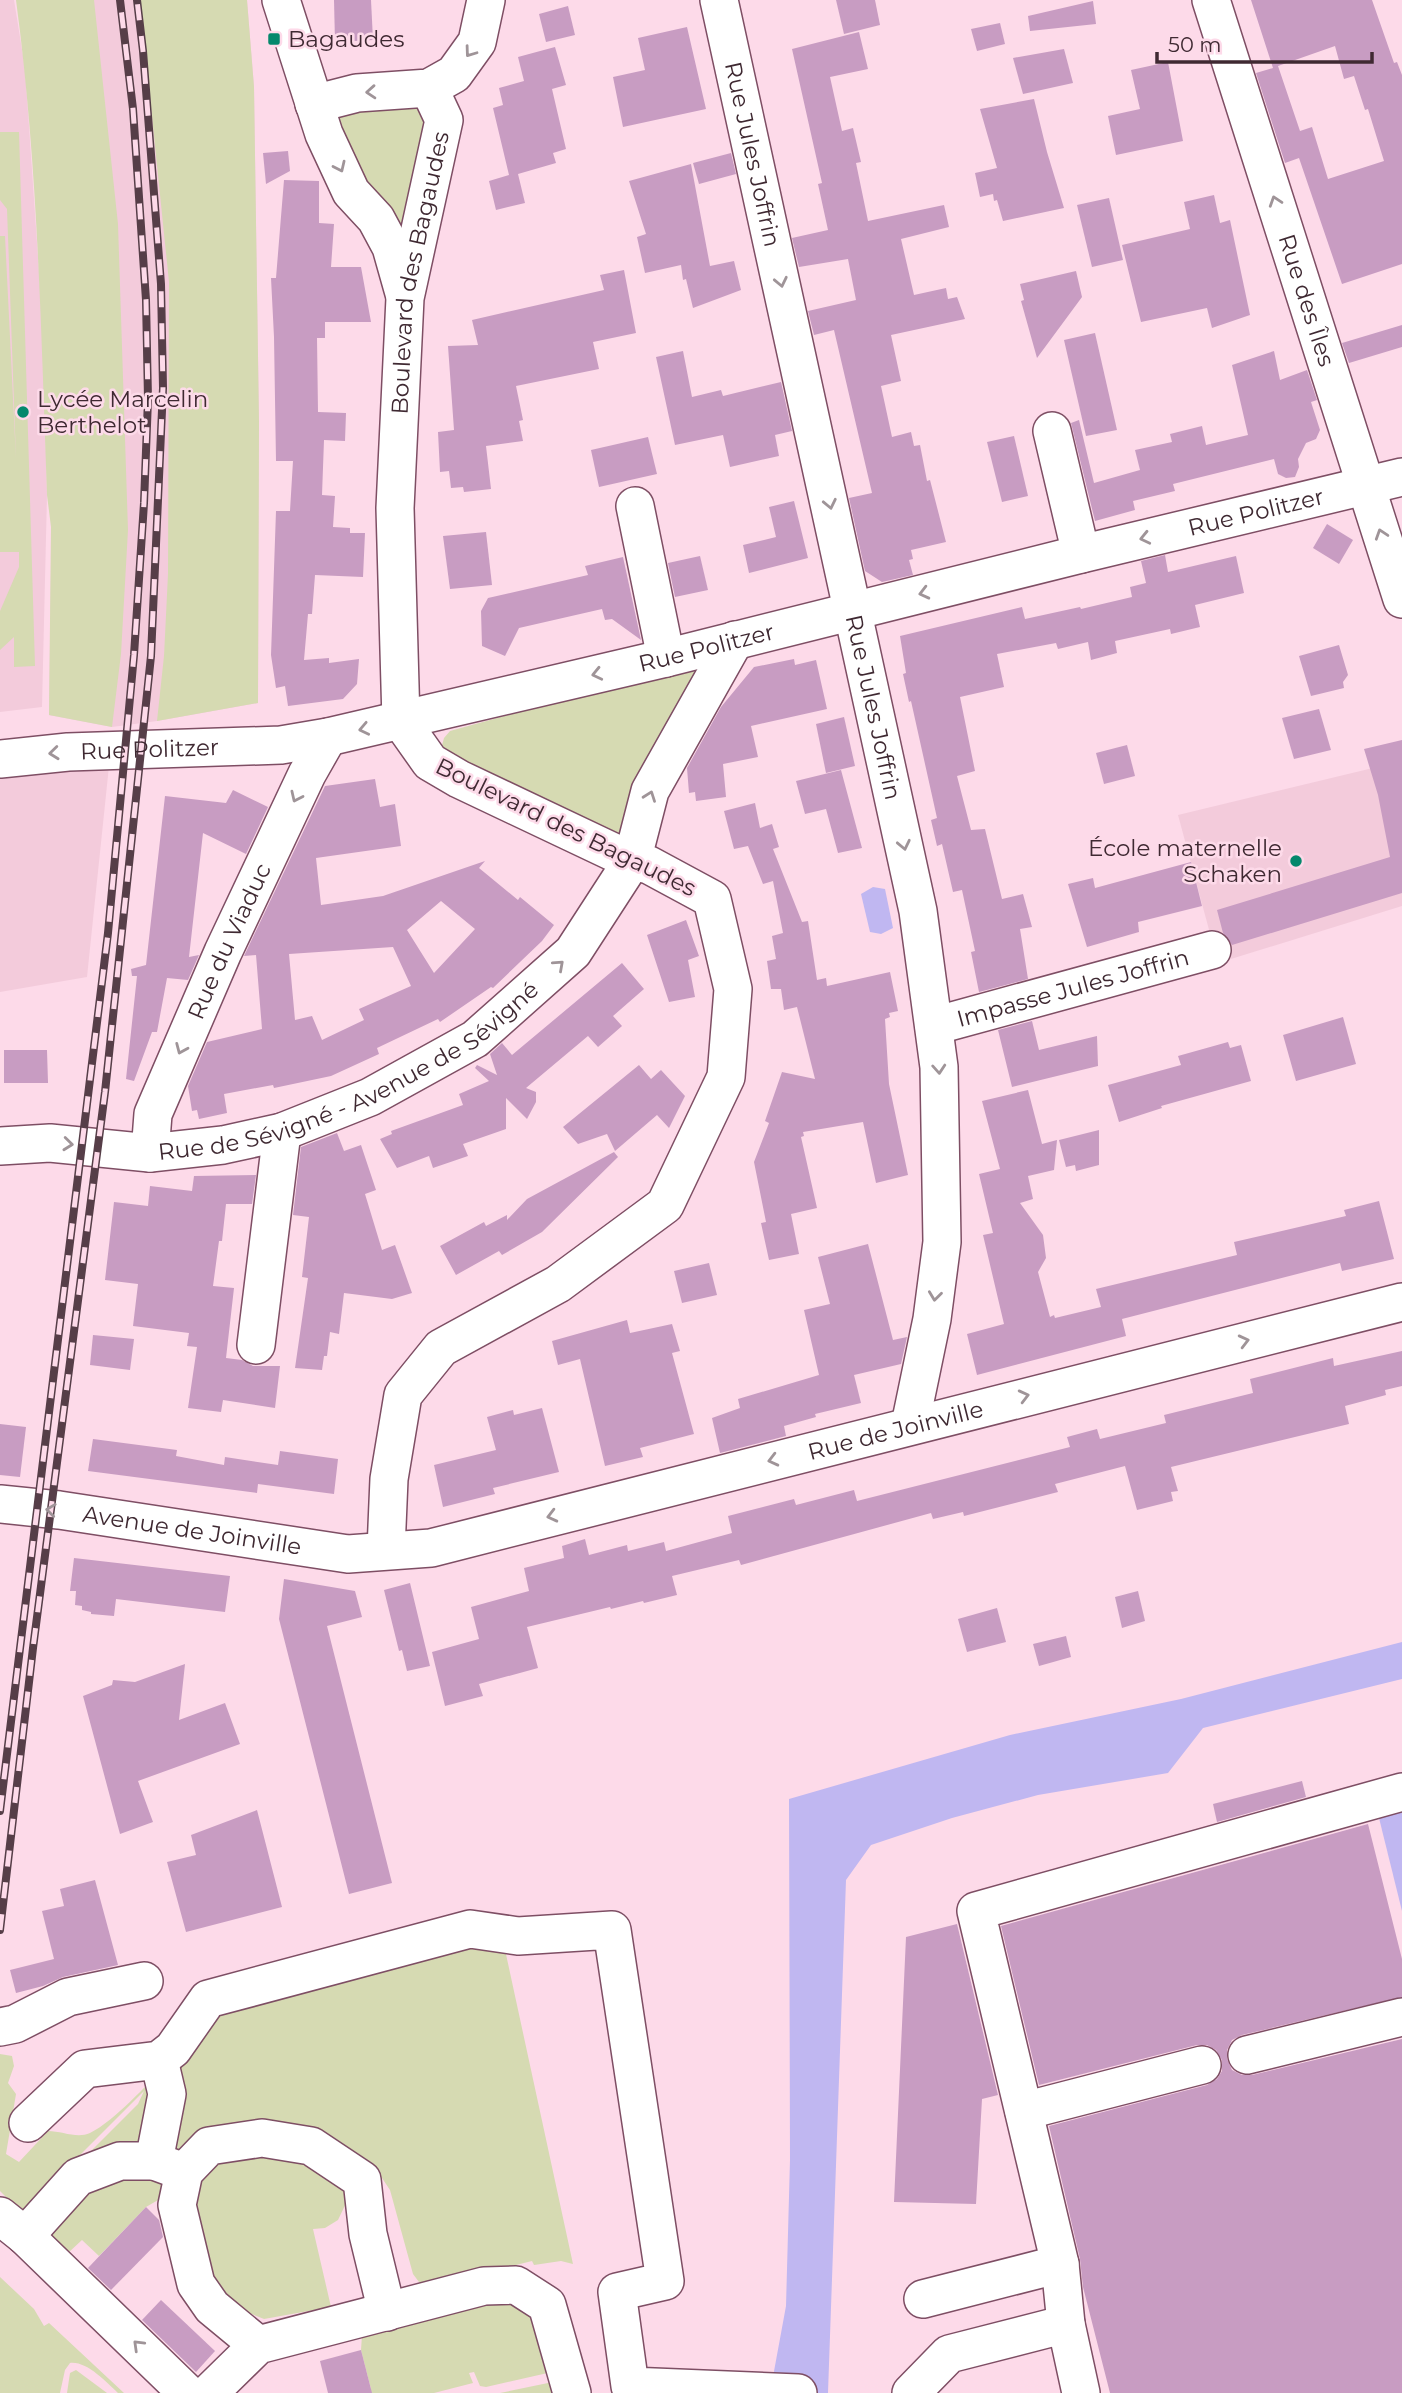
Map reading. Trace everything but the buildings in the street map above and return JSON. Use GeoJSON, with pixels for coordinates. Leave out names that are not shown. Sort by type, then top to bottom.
{"type":"FeatureCollection","features":[{"type":"Feature","properties":{"kind":"street"},"geometry":{"type":"LineString","coordinates":[[281,0],[324,134],[351,192],[376,219],[391,247],[405,298]]}},
{"type":"Feature","properties":{"kind":"street"},"geometry":{"type":"LineString","coordinates":[[314,104],[357,93],[429,88],[454,74],[477,42],[486,0]]}},
{"type":"Feature","properties":{"kind":"street","name":"Rue Jules Joffrin"},"geometry":{"type":"LineString","coordinates":[[719,0],[918,911],[934,1026],[939,1067],[942,1242],[932,1319],[910,1424]]}},
{"type":"Feature","properties":{"kind":"street","name":"Rue des Îles"},"geometry":{"type":"LineString","coordinates":[[1211,0],[1402,599]]}},
{"type":"Feature","properties":{"kind":"street","name":"Boulevard des Bagaudes"},"geometry":{"type":"LineString","coordinates":[[386,1550],[389,1479],[403,1395],[441,1348],[558,1284],[665,1205],[726,1077],[733,989],[712,899],[649,865],[632,861],[458,779],[430,762],[401,721],[395,509],[405,298],[444,120],[429,88]]}},
{"type":"Feature","properties":{"kind":"street"},"geometry":{"type":"LineString","coordinates":[[376,219],[399,226],[417,219],[424,207]]}},
{"type":"Feature","properties":{"kind":"street"},"geometry":{"type":"LineString","coordinates":[[1052,431],[1080,554]]}},
{"type":"Feature","properties":{"kind":"street","name":"Rue Politzer"},"geometry":{"type":"LineString","coordinates":[[0,759],[68,752],[281,745],[328,737],[666,658],[1080,554],[1402,477]]}},
{"type":"Feature","properties":{"kind":"street"},"geometry":{"type":"LineString","coordinates":[[635,506],[666,658]]}},
{"type":"Feature","properties":{"kind":"street","name":"Rue de Sévigné - Avenue de Sévigné"},"geometry":{"type":"LineString","coordinates":[[0,1146],[50,1143],[150,1153],[223,1145],[282,1132],[370,1097],[475,1039],[573,952],[632,861],[650,791],[735,640]]}},
{"type":"Feature","properties":{"kind":"street","name":"Rue du Viaduc"},"geometry":{"type":"LineString","coordinates":[[150,1153],[153,1114],[223,952],[307,774],[328,737]]}},
{"type":"Feature","properties":{"kind":"street","name":"Impasse Jules Joffrin"},"geometry":{"type":"LineString","coordinates":[[934,1026],[1212,950]]}},
{"type":"Feature","properties":{"kind":"street"},"geometry":{"type":"LineString","coordinates":[[257,1345],[282,1132]]}},
{"type":"Feature","properties":{"kind":"street","name":"Rue de Joinville"},"geometry":{"type":"LineString","coordinates":[[386,1550],[431,1548],[1402,1301]]}},
{"type":"Feature","properties":{"kind":"street","name":"Avenue de Joinville"},"geometry":{"type":"LineString","coordinates":[[0,1504],[59,1510],[348,1554],[386,1550]]}},
{"type":"Feature","properties":{"kind":"street"},"geometry":{"type":"LineString","coordinates":[[1081,2393],[1066,2324],[1060,2264],[976,1910],[1402,1792]]}},
{"type":"Feature","properties":{"kind":"street"},"geometry":{"type":"LineString","coordinates":[[28,2123],[85,2069],[159,2060],[173,2049],[208,1999],[470,1929],[518,1937],[612,1930],[665,2281],[617,2292],[630,2386],[798,2393]]}},
{"type":"Feature","properties":{"kind":"street"},"geometry":{"type":"LineString","coordinates":[[0,2027],[15,2024],[68,1997],[144,1981]]}},
{"type":"Feature","properties":{"kind":"street"},"geometry":{"type":"LineString","coordinates":[[1247,2055],[1402,2017]]}},
{"type":"Feature","properties":{"kind":"street"},"geometry":{"type":"LineString","coordinates":[[159,2060],[167,2094],[169,2166],[196,2284],[212,2307],[258,2346]]}},
{"type":"Feature","properties":{"kind":"street"},"geometry":{"type":"LineString","coordinates":[[1024,2111],[1202,2065]]}},
{"type":"Feature","properties":{"kind":"street"},"geometry":{"type":"LineString","coordinates":[[187,2393],[13,2226],[78,2177],[120,2161],[169,2166],[209,2146],[262,2138],[311,2146],[362,2180],[368,2234],[387,2312]]}},
{"type":"Feature","properties":{"kind":"street"},"geometry":{"type":"LineString","coordinates":[[923,2299],[1060,2264]]}},
{"type":"Feature","properties":{"kind":"street"},"geometry":{"type":"LineString","coordinates":[[209,2393],[258,2346],[484,2286],[516,2285],[547,2305],[569,2384],[626,2364]]}},
{"type":"Feature","properties":{"kind":"street"},"geometry":{"type":"LineString","coordinates":[[911,2393],[949,2354],[1066,2324]]}},
{"type":"Feature","properties":{"kind":"shaded area","name":"Lycée Marcelin Berthelot"},"geometry":{"type":"Polygon","coordinates":[[[0,0],[14,0],[25,68],[43,330],[47,495],[42,707],[0,712],[0,0]]]}},
{"type":"Feature","properties":{"kind":"shaded area"},"geometry":{"type":"Polygon","coordinates":[[[22,0],[247,0],[254,87],[259,423],[258,703],[112,727],[49,715],[54,354],[22,0]]]}},
{"type":"Feature","properties":{"kind":"shaded area","name":"École maternelle Schaken"},"geometry":{"type":"Polygon","coordinates":[[[1402,761],[1402,906],[1218,963],[1178,815],[1402,761]]]}},
{"type":"Feature","properties":{"kind":"shaded area"},"geometry":{"type":"Polygon","coordinates":[[[109,766],[87,977],[0,992],[0,774],[109,766]]]}},
{"type":"Feature","properties":{"kind":"shaded area"},"geometry":{"type":"Polygon","coordinates":[[[873,887],[885,889],[893,928],[881,934],[870,932],[861,894],[873,887]]]}},
{"type":"Feature","properties":{"kind":"shaded area"},"geometry":{"type":"Polygon","coordinates":[[[1402,1642],[1402,1679],[1203,1728],[1168,1773],[1038,1795],[952,1818],[871,1845],[846,1880],[828,2393],[770,2393],[786,2306],[790,2160],[789,1799],[1010,1735],[1181,1699],[1402,1642]]]}},
{"type":"Feature","properties":{"kind":"shaded area"},"geometry":{"type":"Polygon","coordinates":[[[1402,1811],[1402,1911],[1379,1818],[1402,1811]]]}},
{"type":"Feature","properties":{"kind":"green space"},"geometry":{"type":"Polygon","coordinates":[[[16,0],[94,0],[118,224],[128,530],[121,654],[112,727],[49,715],[51,527],[47,495],[34,185],[16,0]]]}},
{"type":"Feature","properties":{"kind":"green space"},"geometry":{"type":"Polygon","coordinates":[[[140,0],[247,0],[254,87],[259,423],[258,703],[157,721],[164,656],[168,574],[169,282],[140,0]]]}},
{"type":"Feature","properties":{"kind":"green space"},"geometry":{"type":"Polygon","coordinates":[[[429,88],[405,298],[324,134],[357,93],[429,88]]]}},
{"type":"Feature","properties":{"kind":"green space"},"geometry":{"type":"Polygon","coordinates":[[[0,132],[19,132],[35,666],[14,667],[14,637],[0,650],[0,611],[19,567],[19,552],[0,552],[0,236],[5,236],[16,459],[7,209],[0,200],[0,132]]]}},
{"type":"Feature","properties":{"kind":"green space"},"geometry":{"type":"Polygon","coordinates":[[[685,666],[694,669],[699,678],[618,845],[441,749],[444,738],[450,731],[685,666]]]}},
{"type":"Feature","properties":{"kind":"green space"},"geometry":{"type":"Polygon","coordinates":[[[454,1938],[504,1945],[573,2264],[561,2261],[534,2265],[532,2261],[425,2290],[413,2274],[390,2190],[376,2169],[357,2155],[182,2154],[62,2180],[138,2104],[144,2091],[33,2202],[38,2209],[19,2210],[0,2191],[0,2054],[12,2056],[14,2066],[8,2083],[16,2094],[6,2154],[19,2162],[48,2131],[85,2135],[110,2120],[168,2065],[196,2050],[206,2013],[454,1938]]]}},
{"type":"Feature","properties":{"kind":"green space"},"geometry":{"type":"Polygon","coordinates":[[[246,2153],[316,2159],[345,2183],[348,2199],[338,2220],[325,2228],[313,2229],[331,2307],[264,2319],[244,2311],[217,2288],[200,2260],[189,2182],[221,2159],[246,2153]]]}},
{"type":"Feature","properties":{"kind":"green space"},"geometry":{"type":"Polygon","coordinates":[[[142,2173],[161,2181],[165,2196],[146,2207],[99,2256],[82,2240],[68,2253],[50,2235],[83,2188],[142,2173]]]}},
{"type":"Feature","properties":{"kind":"green space"},"geometry":{"type":"Polygon","coordinates":[[[0,2277],[34,2309],[44,2326],[49,2323],[124,2393],[118,2393],[83,2365],[70,2363],[65,2370],[60,2393],[0,2393],[0,2277]]]}},
{"type":"Feature","properties":{"kind":"green space"},"geometry":{"type":"Polygon","coordinates":[[[506,2298],[535,2318],[552,2372],[486,2387],[480,2386],[474,2372],[469,2373],[473,2383],[434,2393],[356,2393],[371,2389],[361,2350],[362,2335],[506,2298]]]}},
{"type":"Feature","properties":{"kind":"green space"},"geometry":{"type":"Polygon","coordinates":[[[76,2370],[107,2393],[67,2393],[70,2373],[76,2370]]]}},
{"type":"Feature","properties":{"kind":"green space"},"geometry":{"type":"Polygon","coordinates":[[[555,2382],[557,2393],[500,2393],[548,2383],[555,2382]]]}},
{"type":"Feature","properties":{"kind":"railway"},"geometry":{"type":"LineString","coordinates":[[0,1811],[108,933],[134,655],[148,399],[146,300],[133,109],[120,0]]}},
{"type":"Feature","properties":{"kind":"railway"},"geometry":{"type":"LineString","coordinates":[[0,1930],[33,1648],[105,1092],[151,656],[163,388],[161,284],[137,0]]}},
{"type":"Feature","properties":{"kind":"place","name":"Bagaudes"},"geometry":{"type":"Point","coordinates":[274,39]}},
{"type":"Feature","properties":{"kind":"place","name":"Lycée Marcelin Berthelot"},"geometry":{"type":"Point","coordinates":[23,412]}},
{"type":"Feature","properties":{"kind":"place","name":"École maternelle Schaken"},"geometry":{"type":"Point","coordinates":[1296,861]}}]}
